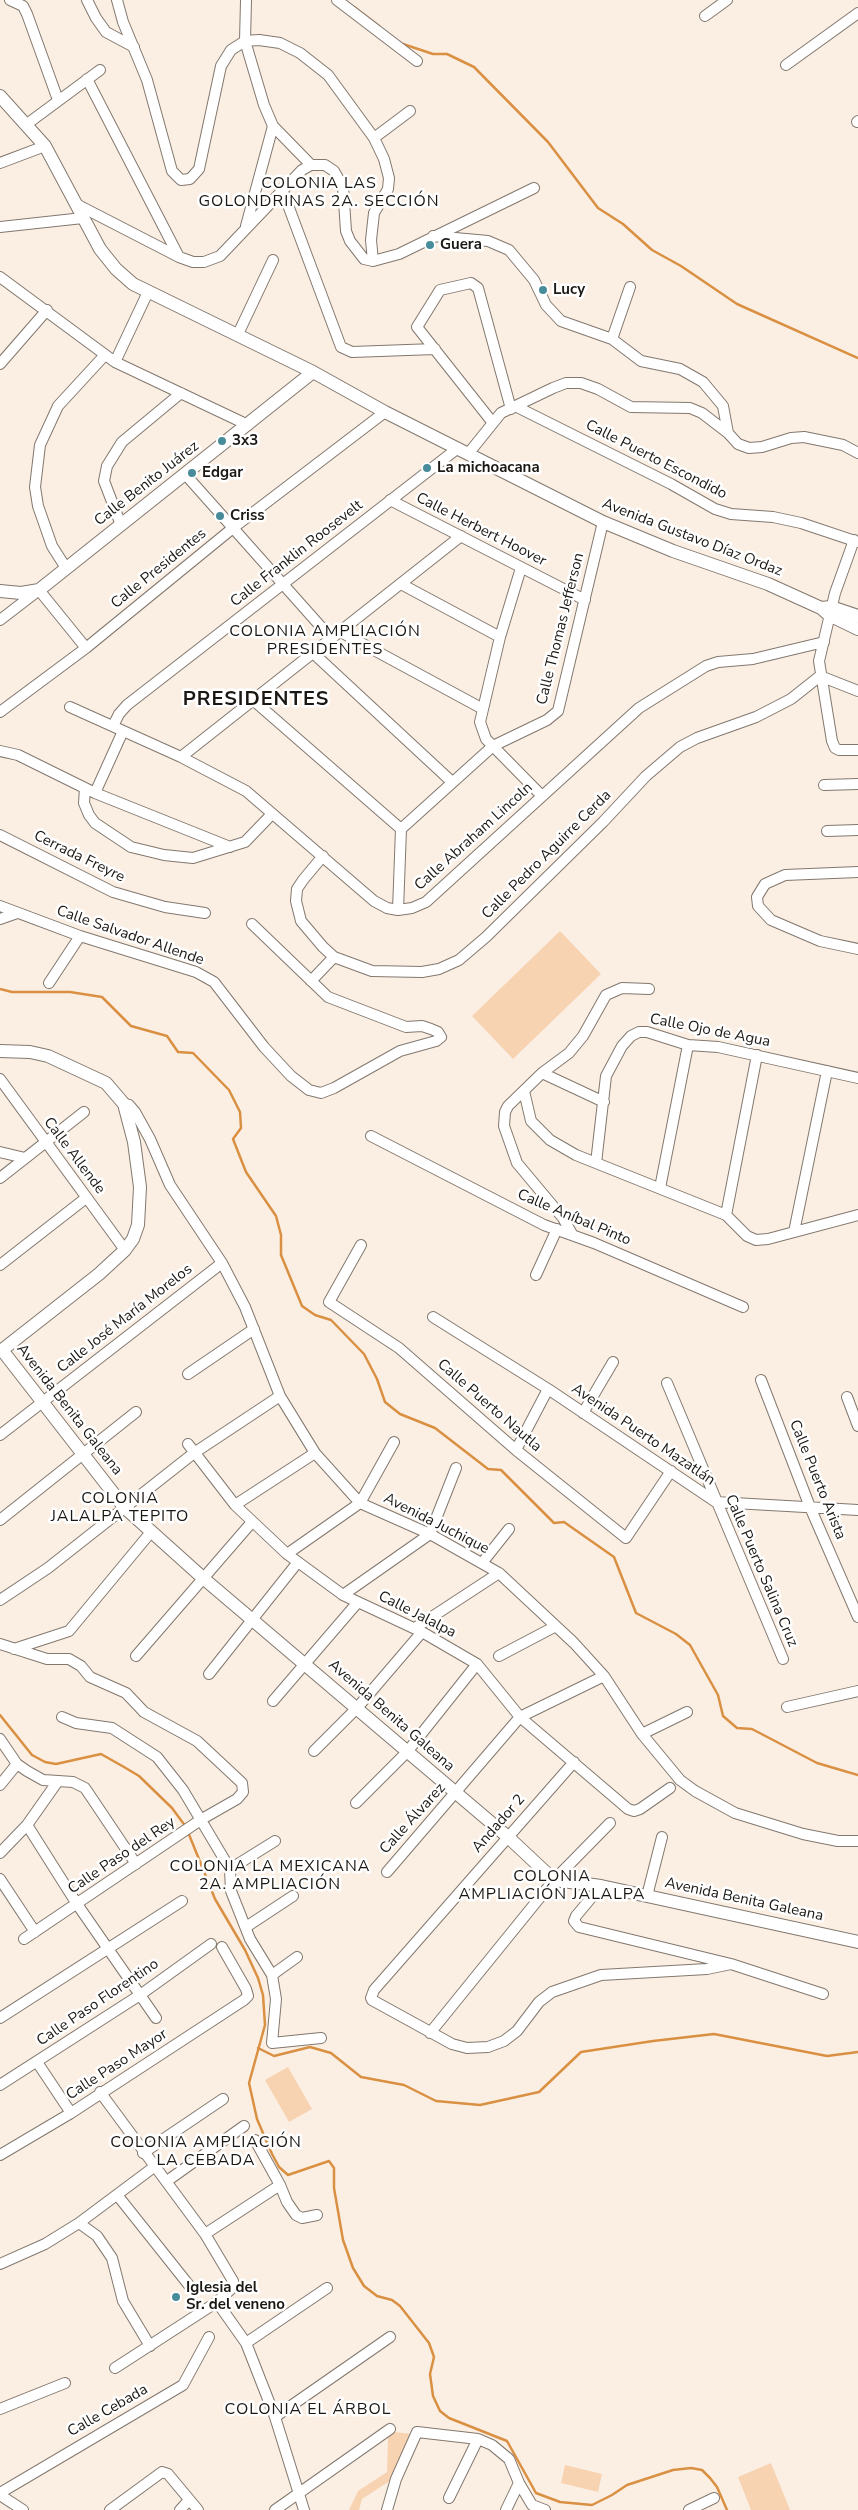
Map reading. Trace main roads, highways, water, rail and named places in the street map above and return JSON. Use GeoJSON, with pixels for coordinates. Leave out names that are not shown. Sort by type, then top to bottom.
{"type":"FeatureCollection","features":[{"type":"Feature","properties":{"kind":"waterway"},"geometry":{"type":"LineString","coordinates":[[354,7],[379,26]]}},
{"type":"Feature","properties":{"kind":"waterway"},"geometry":{"type":"LineString","coordinates":[[403,44],[433,54],[447,54],[474,67],[548,142],[598,208],[623,224],[652,250],[681,266],[737,304],[858,358]]}},
{"type":"Feature","properties":{"kind":"waterway"},"geometry":{"type":"LineString","coordinates":[[0,989],[12,992],[70,992],[102,997],[131,1026],[167,1036],[178,1052],[193,1053],[229,1090],[240,1112],[241,1128],[233,1139],[246,1172],[276,1216],[281,1235],[281,1255],[302,1306],[315,1315],[331,1320],[364,1354],[377,1379],[385,1402],[400,1414],[435,1428],[488,1469],[501,1470],[554,1523],[564,1522],[614,1557],[636,1613],[676,1634],[690,1645],[718,1695],[723,1716],[737,1728],[752,1729],[817,1763],[858,1775]]}},
{"type":"Feature","properties":{"kind":"waterway"},"geometry":{"type":"LineString","coordinates":[[0,1715],[32,1755],[45,1762],[56,1764],[101,1754],[139,1776],[172,1808],[186,1827]]}},
{"type":"Feature","properties":{"kind":"waterway"},"geometry":{"type":"LineString","coordinates":[[188,1832],[215,1899],[245,1950],[258,1978],[263,1995],[265,2025],[249,2083],[257,2119],[272,2154],[279,2167],[288,2175],[329,2161],[334,2168],[334,2188],[343,2240],[353,2268],[364,2286],[377,2296],[392,2300],[400,2306],[429,2343],[434,2357],[430,2374],[433,2396],[440,2411],[449,2418],[507,2441],[536,2493],[560,2502],[592,2505],[627,2485],[673,2470],[691,2468],[702,2470],[710,2478],[717,2487],[727,2510]]}},
{"type":"Feature","properties":{"kind":"waterway"},"geometry":{"type":"LineString","coordinates":[[258,2048],[274,2056],[310,2047],[331,2053],[361,2077],[404,2085],[436,2101],[480,2105],[539,2092],[581,2052],[653,2041],[714,2034],[827,2056],[858,2052]]}},
{"type":"Feature","properties":{"kind":"place","name":"Guera"},"geometry":{"type":"Point","coordinates":[430,245]}},
{"type":"Feature","properties":{"kind":"place","name":"Lucy"},"geometry":{"type":"Point","coordinates":[543,290]}},
{"type":"Feature","properties":{"kind":"place","name":"3x3"},"geometry":{"type":"Point","coordinates":[222,441]}},
{"type":"Feature","properties":{"kind":"place","name":"La michoacana"},"geometry":{"type":"Point","coordinates":[427,468]}},
{"type":"Feature","properties":{"kind":"place","name":"Edgar"},"geometry":{"type":"Point","coordinates":[192,473]}},
{"type":"Feature","properties":{"kind":"place","name":"Criss"},"geometry":{"type":"Point","coordinates":[220,516]}},
{"type":"Feature","properties":{"kind":"place","name":"Iglesia del Sr. del veneno"},"geometry":{"type":"Point","coordinates":[176,2297]}},
{"type":"Feature","properties":{"kind":"district","name":"COLONIA LAS GOLONDRINAS 2A. SECCIÓN"},"geometry":{"type":"Point","coordinates":[319,193]}},
{"type":"Feature","properties":{"kind":"district","name":"COLONIA AMPLIACIÓN PRESIDENTES"},"geometry":{"type":"Point","coordinates":[325,641]}},
{"type":"Feature","properties":{"kind":"district","name":"PRESIDENTES"},"geometry":{"type":"Point","coordinates":[256,700]}},
{"type":"Feature","properties":{"kind":"district","name":"COLONIA JALALPA TEPITO"},"geometry":{"type":"Point","coordinates":[120,1508]}},
{"type":"Feature","properties":{"kind":"district","name":"COLONIA LA MEXICANA 2A. AMPLIACIÓN"},"geometry":{"type":"Point","coordinates":[270,1876]}},
{"type":"Feature","properties":{"kind":"district","name":"COLONIA AMPLIACIÓN JALALPA"},"geometry":{"type":"Point","coordinates":[552,1886]}},
{"type":"Feature","properties":{"kind":"district","name":"COLONIA AMPLIACIÓN LA CEBADA"},"geometry":{"type":"Point","coordinates":[206,2152]}},
{"type":"Feature","properties":{"kind":"district","name":"COLONIA EL ÁRBOL"},"geometry":{"type":"Point","coordinates":[308,2410]}}]}
